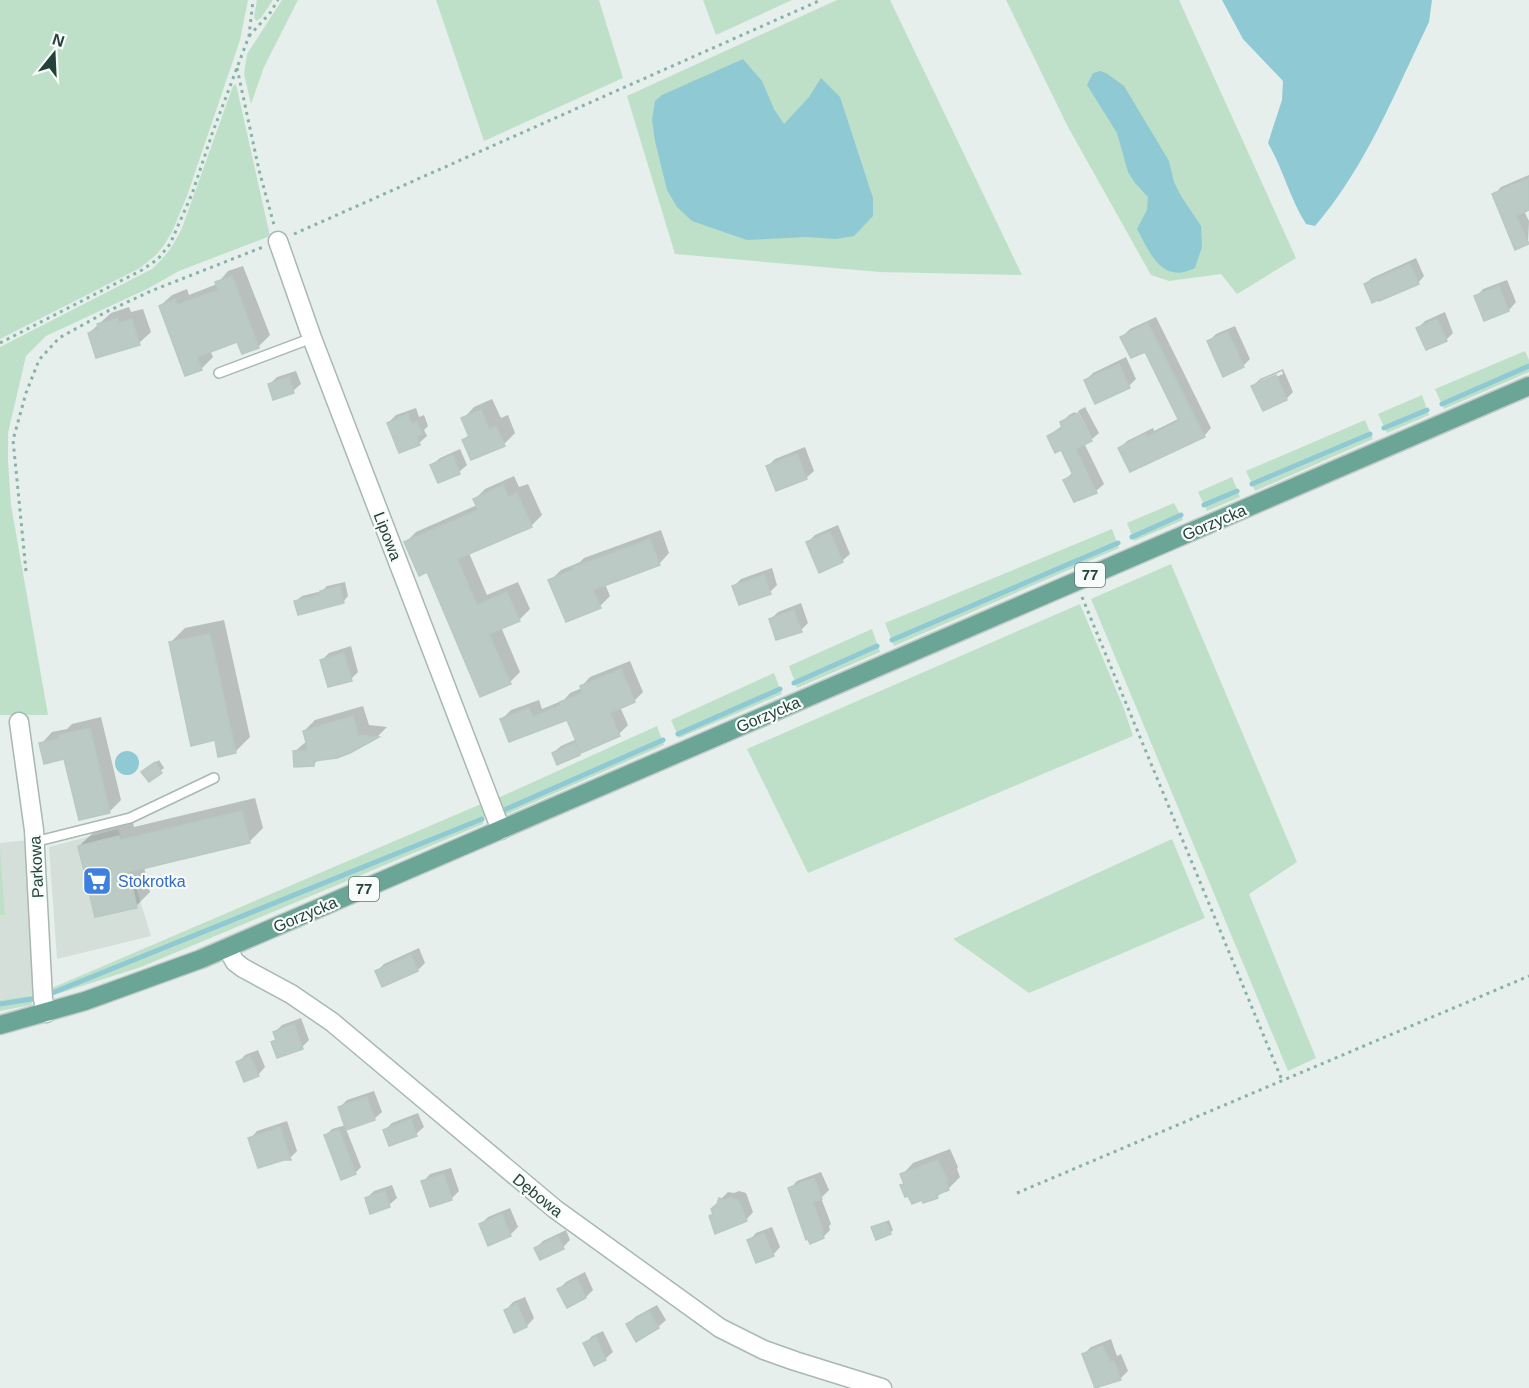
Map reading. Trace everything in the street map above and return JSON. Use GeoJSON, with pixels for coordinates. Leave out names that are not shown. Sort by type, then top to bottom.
{"type":"FeatureCollection","features":[{"type":"Feature","properties":{"kind":"main road","name":"Gorzycka"},"geometry":{"type":"LineString","coordinates":[[0,1025],[136,984],[227,948],[1529,386]]}},
{"type":"Feature","properties":{"kind":"street","name":"Lipowa"},"geometry":{"type":"LineString","coordinates":[[278,241],[312,338],[501,830]]}},
{"type":"Feature","properties":{"kind":"street","name":"Parkowa"},"geometry":{"type":"LineString","coordinates":[[19,722],[34,842],[43,999],[46,1013]]}},
{"type":"Feature","properties":{"kind":"street","name":"Dębowa"},"geometry":{"type":"LineString","coordinates":[[227,948],[235,962],[243,968],[291,994],[332,1022],[555,1209],[720,1328],[764,1350],[882,1388]]}},
{"type":"Feature","properties":{"kind":"lane"},"geometry":{"type":"LineString","coordinates":[[219,373],[312,338]]}},
{"type":"Feature","properties":{"kind":"lane"},"geometry":{"type":"LineString","coordinates":[[34,842],[130,818],[214,778]]}},
{"type":"Feature","properties":{"kind":"path"},"geometry":{"type":"LineString","coordinates":[[0,343],[122,282],[158,259],[171,244],[192,194],[249,36],[253,0]]}},
{"type":"Feature","properties":{"kind":"path"},"geometry":{"type":"LineString","coordinates":[[249,36],[270,13],[278,0]]}},
{"type":"Feature","properties":{"kind":"path"},"geometry":{"type":"LineString","coordinates":[[26,571],[14,440],[26,393],[39,360],[59,338],[151,291],[278,241],[821,0]]}},
{"type":"Feature","properties":{"kind":"path"},"geometry":{"type":"LineString","coordinates":[[237,66],[259,170],[278,241]]}},
{"type":"Feature","properties":{"kind":"path"},"geometry":{"type":"LineString","coordinates":[[1075,582],[1282,1080]]}},
{"type":"Feature","properties":{"kind":"path"},"geometry":{"type":"LineString","coordinates":[[1017,1193],[1529,976]]}},
{"type":"Feature","properties":{"kind":"shaded area"},"geometry":{"type":"Polygon","coordinates":[[[118,829],[151,936],[57,959],[49,847],[118,829]]]}},
{"type":"Feature","properties":{"kind":"shaded area"},"geometry":{"type":"Polygon","coordinates":[[[28,840],[35,995],[0,1000],[0,843],[28,840]]]}},
{"type":"Feature","properties":{"kind":"green space"},"geometry":{"type":"Polygon","coordinates":[[[0,0],[248,0],[240,40],[187,196],[164,245],[140,268],[0,339],[0,0]]]}},
{"type":"Feature","properties":{"kind":"green space"},"geometry":{"type":"Polygon","coordinates":[[[257,0],[273,0],[261,18],[256,21],[254,17],[257,0]]]}},
{"type":"Feature","properties":{"kind":"green space"},"geometry":{"type":"Polygon","coordinates":[[[282,0],[298,0],[264,67],[251,104],[244,74],[247,54],[282,0]]]}},
{"type":"Feature","properties":{"kind":"green space"},"geometry":{"type":"Polygon","coordinates":[[[436,0],[599,0],[623,78],[484,141],[436,0]]]}},
{"type":"Feature","properties":{"kind":"green space"},"geometry":{"type":"Polygon","coordinates":[[[703,0],[792,0],[716,35],[703,0]]]}},
{"type":"Feature","properties":{"kind":"green space"},"geometry":{"type":"Polygon","coordinates":[[[837,0],[890,0],[1022,275],[880,272],[675,254],[627,96],[837,0]]]}},
{"type":"Feature","properties":{"kind":"green space"},"geometry":{"type":"Polygon","coordinates":[[[1006,0],[1179,0],[1296,258],[1237,294],[1221,274],[1169,281],[1151,275],[1068,127],[1006,0]]]}},
{"type":"Feature","properties":{"kind":"green space"},"geometry":{"type":"Polygon","coordinates":[[[236,84],[270,236],[179,271],[147,289],[46,336],[26,356],[8,433],[8,461],[11,505],[48,715],[0,715],[0,347],[152,269],[161,260],[173,245],[182,228],[233,86],[236,84]]]}},
{"type":"Feature","properties":{"kind":"green space"},"geometry":{"type":"Polygon","coordinates":[[[1525,351],[1529,360],[1529,372],[1444,409],[1435,389],[1525,351]]]}},
{"type":"Feature","properties":{"kind":"green space"},"geometry":{"type":"Polygon","coordinates":[[[1422,395],[1429,415],[1387,433],[1378,414],[1422,395]]]}},
{"type":"Feature","properties":{"kind":"green space"},"geometry":{"type":"Polygon","coordinates":[[[1365,420],[1373,439],[1255,491],[1246,471],[1365,420]]]}},
{"type":"Feature","properties":{"kind":"green space"},"geometry":{"type":"Polygon","coordinates":[[[1232,477],[1240,497],[1207,511],[1198,492],[1232,477]]]}},
{"type":"Feature","properties":{"kind":"green space"},"geometry":{"type":"Polygon","coordinates":[[[1174,503],[1183,520],[1134,541],[1127,523],[1174,503]]]}},
{"type":"Feature","properties":{"kind":"green space"},"geometry":{"type":"Polygon","coordinates":[[[1112,529],[1119,548],[894,646],[885,623],[1112,529]]]}},
{"type":"Feature","properties":{"kind":"green space"},"geometry":{"type":"Polygon","coordinates":[[[1171,564],[1297,862],[1249,894],[1316,1058],[1288,1071],[1091,599],[1171,564]]]}},
{"type":"Feature","properties":{"kind":"green space"},"geometry":{"type":"Polygon","coordinates":[[[1080,604],[1123,706],[1133,736],[808,873],[747,749],[1080,604]]]}},
{"type":"Feature","properties":{"kind":"green space"},"geometry":{"type":"Polygon","coordinates":[[[872,629],[880,652],[797,688],[789,666],[872,629]]]}},
{"type":"Feature","properties":{"kind":"green space"},"geometry":{"type":"Polygon","coordinates":[[[774,673],[782,694],[679,738],[671,720],[774,673]]]}},
{"type":"Feature","properties":{"kind":"green space"},"geometry":{"type":"Polygon","coordinates":[[[657,726],[664,745],[505,815],[498,798],[657,726]]]}},
{"type":"Feature","properties":{"kind":"green space"},"geometry":{"type":"Polygon","coordinates":[[[481,804],[485,812],[483,824],[141,967],[54,995],[52,988],[481,804]]]}},
{"type":"Feature","properties":{"kind":"green space"},"geometry":{"type":"Polygon","coordinates":[[[1172,839],[1205,918],[1029,993],[953,939],[1172,839]]]}},
{"type":"Feature","properties":{"kind":"green space"},"geometry":{"type":"Polygon","coordinates":[[[0,849],[5,915],[0,915],[0,849]]]}},
{"type":"Feature","properties":{"kind":"green space"},"geometry":{"type":"Polygon","coordinates":[[[35,995],[31,1005],[0,1011],[0,1000],[35,995]]]}},
{"type":"Feature","properties":{"kind":"water"},"geometry":{"type":"Polygon","coordinates":[[[1222,0],[1432,0],[1429,22],[1365,154],[1350,179],[1315,226],[1306,224],[1300,214],[1268,143],[1282,100],[1283,81],[1243,39],[1222,0]]]}},
{"type":"Feature","properties":{"kind":"water"},"geometry":{"type":"Polygon","coordinates":[[[743,59],[762,81],[774,109],[784,124],[809,97],[821,78],[840,97],[873,198],[873,216],[854,236],[836,239],[806,237],[747,240],[692,221],[677,207],[667,190],[655,141],[652,120],[655,101],[662,95],[743,59]]]}},
{"type":"Feature","properties":{"kind":"water"},"geometry":{"type":"Polygon","coordinates":[[[1100,71],[1124,86],[1169,161],[1174,182],[1201,226],[1202,247],[1195,268],[1183,272],[1165,269],[1152,256],[1137,229],[1147,210],[1148,197],[1128,172],[1117,133],[1087,85],[1093,73],[1100,71]]]}},
{"type":"Feature","properties":{"kind":"water"},"geometry":{"type":"Polygon","coordinates":[[[127,751],[136,754],[139,763],[136,772],[127,775],[118,772],[115,763],[118,754],[127,751]]]}},
{"type":"Feature","properties":{"kind":"building"},"geometry":{"type":"Polygon","coordinates":[[[1529,178],[1529,210],[1516,216],[1529,244],[1515,250],[1492,194],[1529,178]]]}},
{"type":"Feature","properties":{"kind":"building"},"geometry":{"type":"Polygon","coordinates":[[[1410,264],[1419,284],[1372,303],[1364,284],[1410,264]]]}},
{"type":"Feature","properties":{"kind":"building"},"geometry":{"type":"Polygon","coordinates":[[[232,276],[259,348],[242,354],[237,342],[197,357],[202,370],[185,376],[159,306],[175,299],[177,305],[218,290],[215,282],[232,276]]]}},
{"type":"Feature","properties":{"kind":"building"},"geometry":{"type":"Polygon","coordinates":[[[1499,286],[1509,311],[1484,321],[1474,296],[1499,286]]]}},
{"type":"Feature","properties":{"kind":"building"},"geometry":{"type":"Polygon","coordinates":[[[118,318],[119,323],[132,319],[140,345],[96,358],[88,333],[99,329],[97,324],[118,318]]]}},
{"type":"Feature","properties":{"kind":"building"},"geometry":{"type":"Polygon","coordinates":[[[1437,319],[1447,341],[1426,350],[1416,328],[1437,319]]]}},
{"type":"Feature","properties":{"kind":"building"},"geometry":{"type":"Polygon","coordinates":[[[1148,323],[1205,437],[1130,472],[1118,448],[1145,434],[1147,437],[1179,421],[1145,352],[1131,358],[1120,337],[1148,323]]]}},
{"type":"Feature","properties":{"kind":"building"},"geometry":{"type":"Polygon","coordinates":[[[1228,332],[1244,367],[1223,377],[1207,341],[1228,332]]]}},
{"type":"Feature","properties":{"kind":"building"},"geometry":{"type":"Polygon","coordinates":[[[1119,364],[1130,388],[1095,404],[1084,380],[1119,364]]]}},
{"type":"Feature","properties":{"kind":"building"},"geometry":{"type":"Polygon","coordinates":[[[1276,375],[1287,400],[1263,411],[1251,386],[1276,375]]]}},
{"type":"Feature","properties":{"kind":"building"},"geometry":{"type":"Polygon","coordinates":[[[289,377],[294,393],[273,400],[268,384],[289,377]]]}},
{"type":"Feature","properties":{"kind":"building"},"geometry":{"type":"Polygon","coordinates":[[[481,410],[489,429],[496,426],[505,446],[471,460],[462,440],[469,437],[461,418],[481,410]]]}},
{"type":"Feature","properties":{"kind":"building"},"geometry":{"type":"Polygon","coordinates":[[[1078,413],[1092,441],[1076,449],[1097,493],[1074,502],[1063,480],[1073,475],[1061,450],[1055,453],[1047,436],[1062,428],[1060,422],[1078,413]]]}},
{"type":"Feature","properties":{"kind":"building"},"geometry":{"type":"Polygon","coordinates":[[[408,414],[412,424],[417,422],[422,434],[417,436],[420,445],[399,453],[387,423],[408,414]]]}},
{"type":"Feature","properties":{"kind":"building"},"geometry":{"type":"Polygon","coordinates":[[[797,454],[807,479],[776,491],[766,466],[797,454]]]}},
{"type":"Feature","properties":{"kind":"building"},"geometry":{"type":"Polygon","coordinates":[[[453,455],[460,474],[438,483],[430,465],[453,455]]]}},
{"type":"Feature","properties":{"kind":"building"},"geometry":{"type":"Polygon","coordinates":[[[503,485],[508,497],[517,493],[532,527],[457,559],[477,605],[507,592],[520,621],[489,634],[511,684],[480,697],[427,572],[419,576],[404,542],[478,510],[473,499],[503,485]]]}},
{"type":"Feature","properties":{"kind":"building"},"geometry":{"type":"Polygon","coordinates":[[[830,532],[843,562],[819,573],[806,542],[830,532]]]}},
{"type":"Feature","properties":{"kind":"building"},"geometry":{"type":"Polygon","coordinates":[[[650,539],[660,565],[593,590],[601,608],[566,622],[548,580],[573,570],[572,568],[650,539]]]}},
{"type":"Feature","properties":{"kind":"building"},"geometry":{"type":"Polygon","coordinates":[[[764,575],[771,594],[739,605],[732,586],[764,575]]]}},
{"type":"Feature","properties":{"kind":"building"},"geometry":{"type":"Polygon","coordinates":[[[340,586],[344,603],[298,615],[294,601],[320,595],[320,591],[340,586]]]}},
{"type":"Feature","properties":{"kind":"building"},"geometry":{"type":"Polygon","coordinates":[[[794,610],[802,632],[776,640],[769,619],[794,610]]]}},
{"type":"Feature","properties":{"kind":"building"},"geometry":{"type":"Polygon","coordinates":[[[210,634],[236,753],[218,757],[215,740],[191,746],[169,642],[210,634]]]}},
{"type":"Feature","properties":{"kind":"building"},"geometry":{"type":"Polygon","coordinates":[[[344,653],[352,681],[328,687],[320,660],[344,653]]]}},
{"type":"Feature","properties":{"kind":"building"},"geometry":{"type":"Polygon","coordinates":[[[621,669],[635,702],[610,713],[620,736],[581,753],[567,720],[509,742],[500,719],[529,708],[533,717],[582,693],[580,686],[621,669]]]}},
{"type":"Feature","properties":{"kind":"building"},"geometry":{"type":"Polygon","coordinates":[[[353,716],[358,735],[379,737],[337,758],[314,761],[314,766],[294,767],[293,751],[308,750],[303,731],[353,716]]]}},
{"type":"Feature","properties":{"kind":"building"},"geometry":{"type":"Polygon","coordinates":[[[90,728],[110,813],[79,820],[64,759],[44,764],[39,743],[59,739],[59,735],[90,728]]]}},
{"type":"Feature","properties":{"kind":"building"},"geometry":{"type":"Polygon","coordinates":[[[575,743],[580,755],[557,765],[552,753],[575,743]]]}},
{"type":"Feature","properties":{"kind":"building"},"geometry":{"type":"Polygon","coordinates":[[[155,762],[162,773],[149,782],[141,772],[155,762]]]}},
{"type":"Feature","properties":{"kind":"building"},"geometry":{"type":"Polygon","coordinates":[[[242,811],[250,843],[129,872],[137,908],[95,917],[78,846],[119,836],[120,840],[242,811]]]}},
{"type":"Feature","properties":{"kind":"building"},"geometry":{"type":"Polygon","coordinates":[[[411,955],[418,971],[382,987],[375,971],[411,955]]]}},
{"type":"Feature","properties":{"kind":"building"},"geometry":{"type":"Polygon","coordinates":[[[294,1024],[303,1049],[277,1058],[271,1042],[276,1040],[273,1032],[294,1024]]]}},
{"type":"Feature","properties":{"kind":"building"},"geometry":{"type":"Polygon","coordinates":[[[250,1056],[259,1076],[244,1082],[236,1062],[250,1056]]]}},
{"type":"Feature","properties":{"kind":"building"},"geometry":{"type":"Polygon","coordinates":[[[367,1097],[375,1120],[346,1130],[338,1107],[367,1097]]]}},
{"type":"Feature","properties":{"kind":"building"},"geometry":{"type":"Polygon","coordinates":[[[411,1119],[417,1136],[389,1146],[383,1130],[411,1119]]]}},
{"type":"Feature","properties":{"kind":"building"},"geometry":{"type":"Polygon","coordinates":[[[280,1127],[291,1160],[258,1168],[248,1138],[280,1127]]]}},
{"type":"Feature","properties":{"kind":"building"},"geometry":{"type":"Polygon","coordinates":[[[339,1130],[356,1174],[341,1180],[324,1135],[339,1130]]]}},
{"type":"Feature","properties":{"kind":"building"},"geometry":{"type":"Polygon","coordinates":[[[938,1160],[948,1180],[946,1181],[949,1190],[936,1195],[938,1198],[912,1204],[908,1196],[905,1197],[900,1185],[904,1184],[900,1174],[938,1160]]]}},
{"type":"Feature","properties":{"kind":"building"},"geometry":{"type":"Polygon","coordinates":[[[444,1174],[452,1200],[430,1207],[421,1181],[444,1174]]]}},
{"type":"Feature","properties":{"kind":"building"},"geometry":{"type":"Polygon","coordinates":[[[814,1178],[822,1199],[813,1202],[824,1238],[810,1244],[808,1239],[806,1240],[788,1188],[814,1178]]]}},
{"type":"Feature","properties":{"kind":"building"},"geometry":{"type":"Polygon","coordinates":[[[385,1191],[390,1207],[370,1214],[365,1198],[385,1191]]]}},
{"type":"Feature","properties":{"kind":"building"},"geometry":{"type":"Polygon","coordinates":[[[731,1197],[739,1201],[747,1221],[715,1234],[709,1216],[713,1214],[711,1209],[717,1204],[719,1198],[725,1200],[731,1197]]]}},
{"type":"Feature","properties":{"kind":"building"},"geometry":{"type":"Polygon","coordinates":[[[502,1214],[511,1236],[488,1246],[479,1224],[502,1214]]]}},
{"type":"Feature","properties":{"kind":"building"},"geometry":{"type":"Polygon","coordinates":[[[886,1222],[891,1234],[876,1240],[871,1227],[886,1222]]]}},
{"type":"Feature","properties":{"kind":"building"},"geometry":{"type":"Polygon","coordinates":[[[764,1233],[774,1256],[756,1263],[747,1240],[764,1233]]]}},
{"type":"Feature","properties":{"kind":"building"},"geometry":{"type":"Polygon","coordinates":[[[558,1236],[564,1249],[540,1260],[534,1248],[558,1236]]]}},
{"type":"Feature","properties":{"kind":"building"},"geometry":{"type":"Polygon","coordinates":[[[577,1279],[586,1298],[567,1308],[557,1289],[577,1279]]]}},
{"type":"Feature","properties":{"kind":"building"},"geometry":{"type":"Polygon","coordinates":[[[517,1304],[527,1327],[514,1333],[504,1310],[517,1304]]]}},
{"type":"Feature","properties":{"kind":"building"},"geometry":{"type":"Polygon","coordinates":[[[649,1311],[659,1328],[636,1342],[626,1324],[649,1311]]]}},
{"type":"Feature","properties":{"kind":"building"},"geometry":{"type":"Polygon","coordinates":[[[596,1337],[606,1360],[594,1366],[583,1343],[596,1337]]]}},
{"type":"Feature","properties":{"kind":"building"},"geometry":{"type":"Polygon","coordinates":[[[1103,1346],[1110,1362],[1114,1361],[1121,1380],[1095,1388],[1082,1354],[1103,1346]]]}},
{"type":"Feature","properties":{"kind":"waterway"},"geometry":{"type":"LineString","coordinates":[[1442,404],[1529,366]]}},
{"type":"Feature","properties":{"kind":"waterway"},"geometry":{"type":"LineString","coordinates":[[1384,428],[1427,410]]}},
{"type":"Feature","properties":{"kind":"waterway"},"geometry":{"type":"LineString","coordinates":[[1252,484],[1370,434]]}},
{"type":"Feature","properties":{"kind":"waterway"},"geometry":{"type":"LineString","coordinates":[[1204,505],[1237,491]]}},
{"type":"Feature","properties":{"kind":"waterway"},"geometry":{"type":"LineString","coordinates":[[1132,537],[1181,515]]}},
{"type":"Feature","properties":{"kind":"waterway"},"geometry":{"type":"LineString","coordinates":[[892,640],[1118,543]]}},
{"type":"Feature","properties":{"kind":"waterway"},"geometry":{"type":"LineString","coordinates":[[794,683],[877,646]]}},
{"type":"Feature","properties":{"kind":"waterway"},"geometry":{"type":"LineString","coordinates":[[678,734],[780,689]]}},
{"type":"Feature","properties":{"kind":"waterway"},"geometry":{"type":"LineString","coordinates":[[504,810],[663,740]]}},
{"type":"Feature","properties":{"kind":"waterway"},"geometry":{"type":"LineString","coordinates":[[52,993],[482,819]]}},
{"type":"Feature","properties":{"kind":"waterway"},"geometry":{"type":"LineString","coordinates":[[0,1004],[32,999]]}},
{"type":"Feature","properties":{"kind":"place","name":"Stokrotka"},"geometry":{"type":"Point","coordinates":[97,881]}}]}
